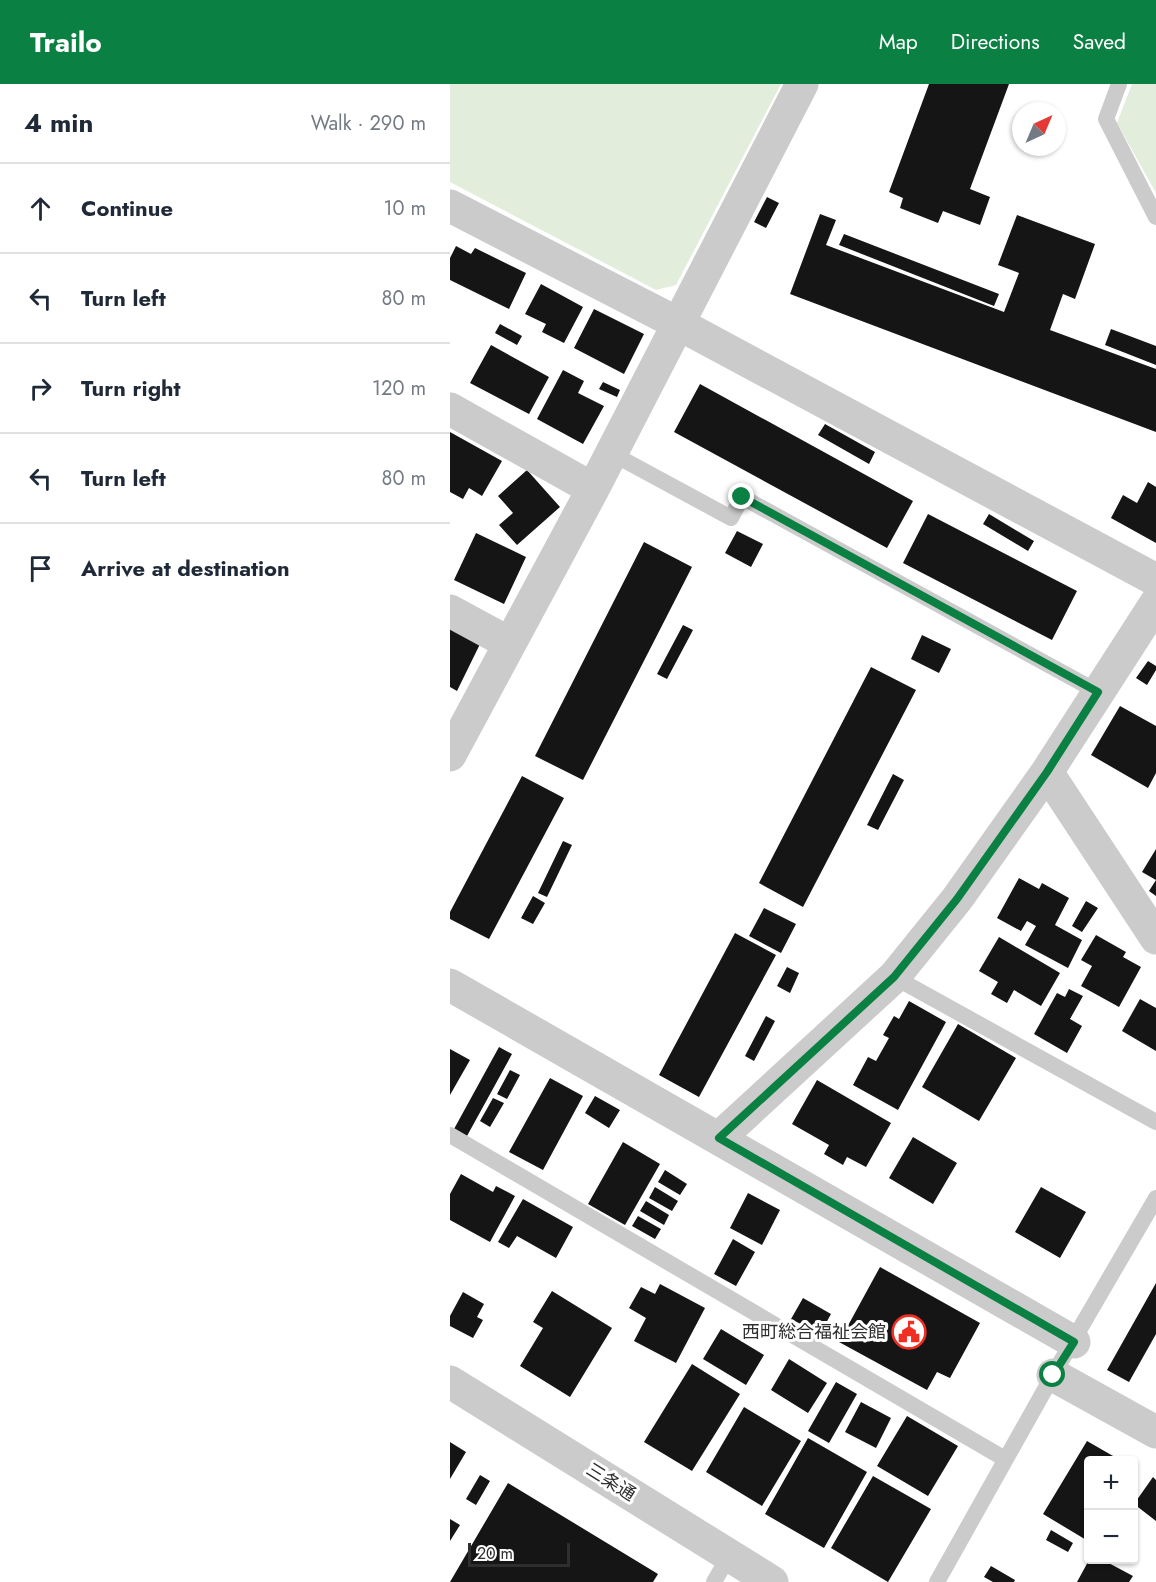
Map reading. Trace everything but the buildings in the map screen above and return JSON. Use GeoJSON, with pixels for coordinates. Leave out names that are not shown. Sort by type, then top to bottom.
{"type":"FeatureCollection","features":[{"type":"Feature","properties":{"kind":"street"},"geometry":{"type":"LineString","coordinates":[[450,755],[593,489],[802,84]]}},
{"type":"Feature","properties":{"kind":"street"},"geometry":{"type":"LineString","coordinates":[[450,206],[677,323],[1156,580]]}},
{"type":"Feature","properties":{"kind":"street"},"geometry":{"type":"LineString","coordinates":[[450,409],[593,489]]}},
{"type":"Feature","properties":{"kind":"street"},"geometry":{"type":"LineString","coordinates":[[719,1138],[894,977],[957,899],[1047,772],[1156,603]]}},
{"type":"Feature","properties":{"kind":"street"},"geometry":{"type":"LineString","coordinates":[[450,611],[509,643]]}},
{"type":"Feature","properties":{"kind":"street"},"geometry":{"type":"LineString","coordinates":[[1047,772],[1156,938]]}},
{"type":"Feature","properties":{"kind":"street"},"geometry":{"type":"LineString","coordinates":[[450,985],[1074,1342]]}},
{"type":"Feature","properties":{"kind":"street"},"geometry":{"type":"LineString","coordinates":[[1053,1375],[1156,1432]]}},
{"type":"Feature","properties":{"kind":"street","name":"三条通"},"geometry":{"type":"LineString","coordinates":[[450,1382],[722,1569],[772,1582]]}},
{"type":"Feature","properties":{"kind":"lane"},"geometry":{"type":"LineString","coordinates":[[1119,84],[1106,119],[1156,217]]}},
{"type":"Feature","properties":{"kind":"lane"},"geometry":{"type":"LineString","coordinates":[[611,453],[731,518],[742,497],[1098,692]]}},
{"type":"Feature","properties":{"kind":"lane"},"geometry":{"type":"LineString","coordinates":[[894,977],[1156,1122]]}},
{"type":"Feature","properties":{"kind":"lane"},"geometry":{"type":"LineString","coordinates":[[450,1135],[1005,1459]]}},
{"type":"Feature","properties":{"kind":"lane"},"geometry":{"type":"LineString","coordinates":[[937,1582],[1005,1459],[1156,1198]]}},
{"type":"Feature","properties":{"kind":"green space"},"geometry":{"type":"Polygon","coordinates":[[[450,84],[781,84],[676,285],[656,290],[450,182],[450,84]]]}},
{"type":"Feature","properties":{"kind":"green space"},"geometry":{"type":"Polygon","coordinates":[[[1132,84],[1156,84],[1156,193],[1117,123],[1132,84]]]}},
{"type":"Feature","properties":{"kind":"place","name":"西町総合福祉会館"},"geometry":{"type":"Point","coordinates":[909,1332]}},
{"type":"Feature","properties":{"kind":"route"},"geometry":{"type":"LineString","coordinates":[[742,497],[1098,692],[1047,772],[957,899],[894,977],[719,1138],[1074,1342],[1053,1375]]}}]}
